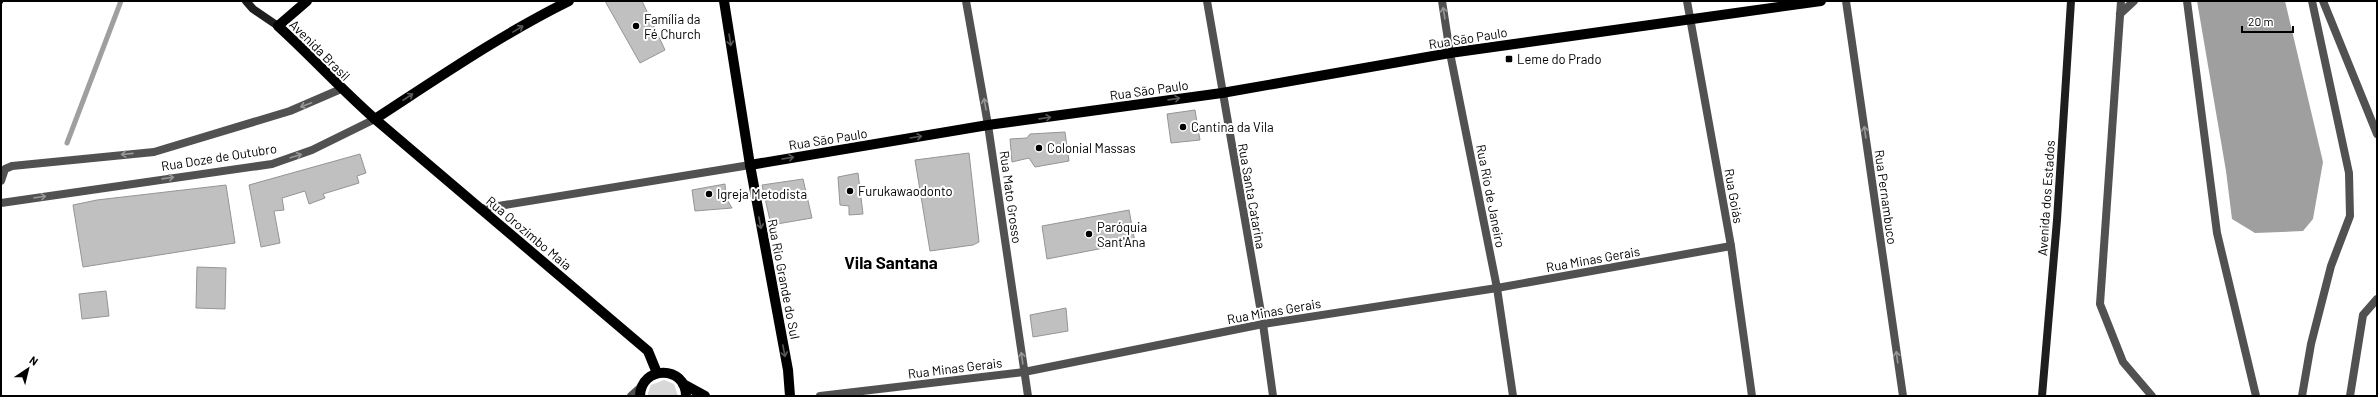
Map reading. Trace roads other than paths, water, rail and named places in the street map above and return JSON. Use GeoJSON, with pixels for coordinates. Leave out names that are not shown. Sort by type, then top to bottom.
{"type":"FeatureCollection","features":[{"type":"Feature","properties":{"kind":"main road","name":"Avenida Brasil"},"geometry":{"type":"LineString","coordinates":[[246,1],[252,9],[278,26],[307,53],[341,89],[375,119]]}},
{"type":"Feature","properties":{"kind":"main road"},"geometry":{"type":"LineString","coordinates":[[278,26],[307,1]]}},
{"type":"Feature","properties":{"kind":"main road","name":"Rua Doze de Outubro"},"geometry":{"type":"LineString","coordinates":[[375,119],[544,13],[569,1]]}},
{"type":"Feature","properties":{"kind":"main road","name":"Rua Rio Grande do Sul"},"geometry":{"type":"LineString","coordinates":[[724,1],[750,165],[788,370],[790,396]]}},
{"type":"Feature","properties":{"kind":"main road","name":"Rua São Paulo"},"geometry":{"type":"LineString","coordinates":[[750,165],[988,125],[1222,93],[1450,53],[1821,1]]}},
{"type":"Feature","properties":{"kind":"main road","name":"Avenida dos Estados"},"geometry":{"type":"LineString","coordinates":[[2042,396],[2058,220],[2071,1]]}},
{"type":"Feature","properties":{"kind":"main road","name":"Rua Orozimbo Maia"},"geometry":{"type":"LineString","coordinates":[[375,119],[648,351],[657,373]]}},
{"type":"Feature","properties":{"kind":"main road"},"geometry":{"type":"LineString","coordinates":[[641,392],[644,381],[657,373],[672,374],[683,384],[705,396]]}},
{"type":"Feature","properties":{"kind":"main road"},"geometry":{"type":"LineString","coordinates":[[683,384],[686,396]]}},
{"type":"Feature","properties":{"kind":"street","name":"Rua Mato Grosso"},"geometry":{"type":"LineString","coordinates":[[966,1],[988,125],[1028,396]]}},
{"type":"Feature","properties":{"kind":"street","name":"Rua Santa Catarina"},"geometry":{"type":"LineString","coordinates":[[1207,1],[1263,324],[1273,396]]}},
{"type":"Feature","properties":{"kind":"street","name":"Rua Rio de Janeiro"},"geometry":{"type":"LineString","coordinates":[[1442,1],[1450,53],[1497,288],[1514,396]]}},
{"type":"Feature","properties":{"kind":"street","name":"Rua Goiás"},"geometry":{"type":"LineString","coordinates":[[1687,1],[1731,246],[1752,396]]}},
{"type":"Feature","properties":{"kind":"street","name":"Rua Pernambuco"},"geometry":{"type":"LineString","coordinates":[[1846,1],[1903,396]]}},
{"type":"Feature","properties":{"kind":"street"},"geometry":{"type":"LineString","coordinates":[[2121,1],[2100,304],[2123,362],[2152,396]]}},
{"type":"Feature","properties":{"kind":"street"},"geometry":{"type":"LineString","coordinates":[[2120,14],[2134,1]]}},
{"type":"Feature","properties":{"kind":"street"},"geometry":{"type":"LineString","coordinates":[[2187,1],[2217,233],[2256,396]]}},
{"type":"Feature","properties":{"kind":"street"},"geometry":{"type":"LineString","coordinates":[[2302,396],[2311,344],[2331,266],[2350,216],[2349,173],[2312,1]]}},
{"type":"Feature","properties":{"kind":"street"},"geometry":{"type":"LineString","coordinates":[[2323,1],[2377,134]]}},
{"type":"Feature","properties":{"kind":"street","name":"Rua Doze de Outubro"},"geometry":{"type":"LineString","coordinates":[[1,180],[5,169],[12,166],[154,152],[290,111],[341,89]]}},
{"type":"Feature","properties":{"kind":"street","name":"Rua Doze de Outubro"},"geometry":{"type":"LineString","coordinates":[[1,202],[272,164],[312,150],[375,119]]}},
{"type":"Feature","properties":{"kind":"street","name":"Rua São Paulo"},"geometry":{"type":"LineString","coordinates":[[480,209],[750,165]]}},
{"type":"Feature","properties":{"kind":"street","name":"Rua Minas Gerais"},"geometry":{"type":"LineString","coordinates":[[820,396],[1024,372],[1263,324],[1497,288],[1731,246]]}},
{"type":"Feature","properties":{"kind":"street"},"geometry":{"type":"LineString","coordinates":[[2350,396],[2363,315],[2377,299]]}},
{"type":"Feature","properties":{"kind":"street"},"geometry":{"type":"LineString","coordinates":[[631,396],[641,392]]}},
{"type":"Feature","properties":{"kind":"waterway"},"geometry":{"type":"LineString","coordinates":[[67,143],[121,1]]}},
{"type":"Feature","properties":{"kind":"place","name":"Família da Fé Church"},"geometry":{"type":"Point","coordinates":[636,26]}},
{"type":"Feature","properties":{"kind":"place","name":"Leme do Prado"},"geometry":{"type":"Point","coordinates":[1509,59]}},
{"type":"Feature","properties":{"kind":"place","name":"Cantina da Vila"},"geometry":{"type":"Point","coordinates":[1183,127]}},
{"type":"Feature","properties":{"kind":"place","name":"Colonial Massas"},"geometry":{"type":"Point","coordinates":[1039,148]}},
{"type":"Feature","properties":{"kind":"place","name":"Furukawaodonto"},"geometry":{"type":"Point","coordinates":[850,191]}},
{"type":"Feature","properties":{"kind":"place","name":"Igreja Metodista"},"geometry":{"type":"Point","coordinates":[709,194]}},
{"type":"Feature","properties":{"kind":"place","name":"Paróquia Sant'Ana"},"geometry":{"type":"Point","coordinates":[1089,234]}},
{"type":"Feature","properties":{"kind":"district","name":"Vila Santana"},"geometry":{"type":"Point","coordinates":[891,262]}}]}
